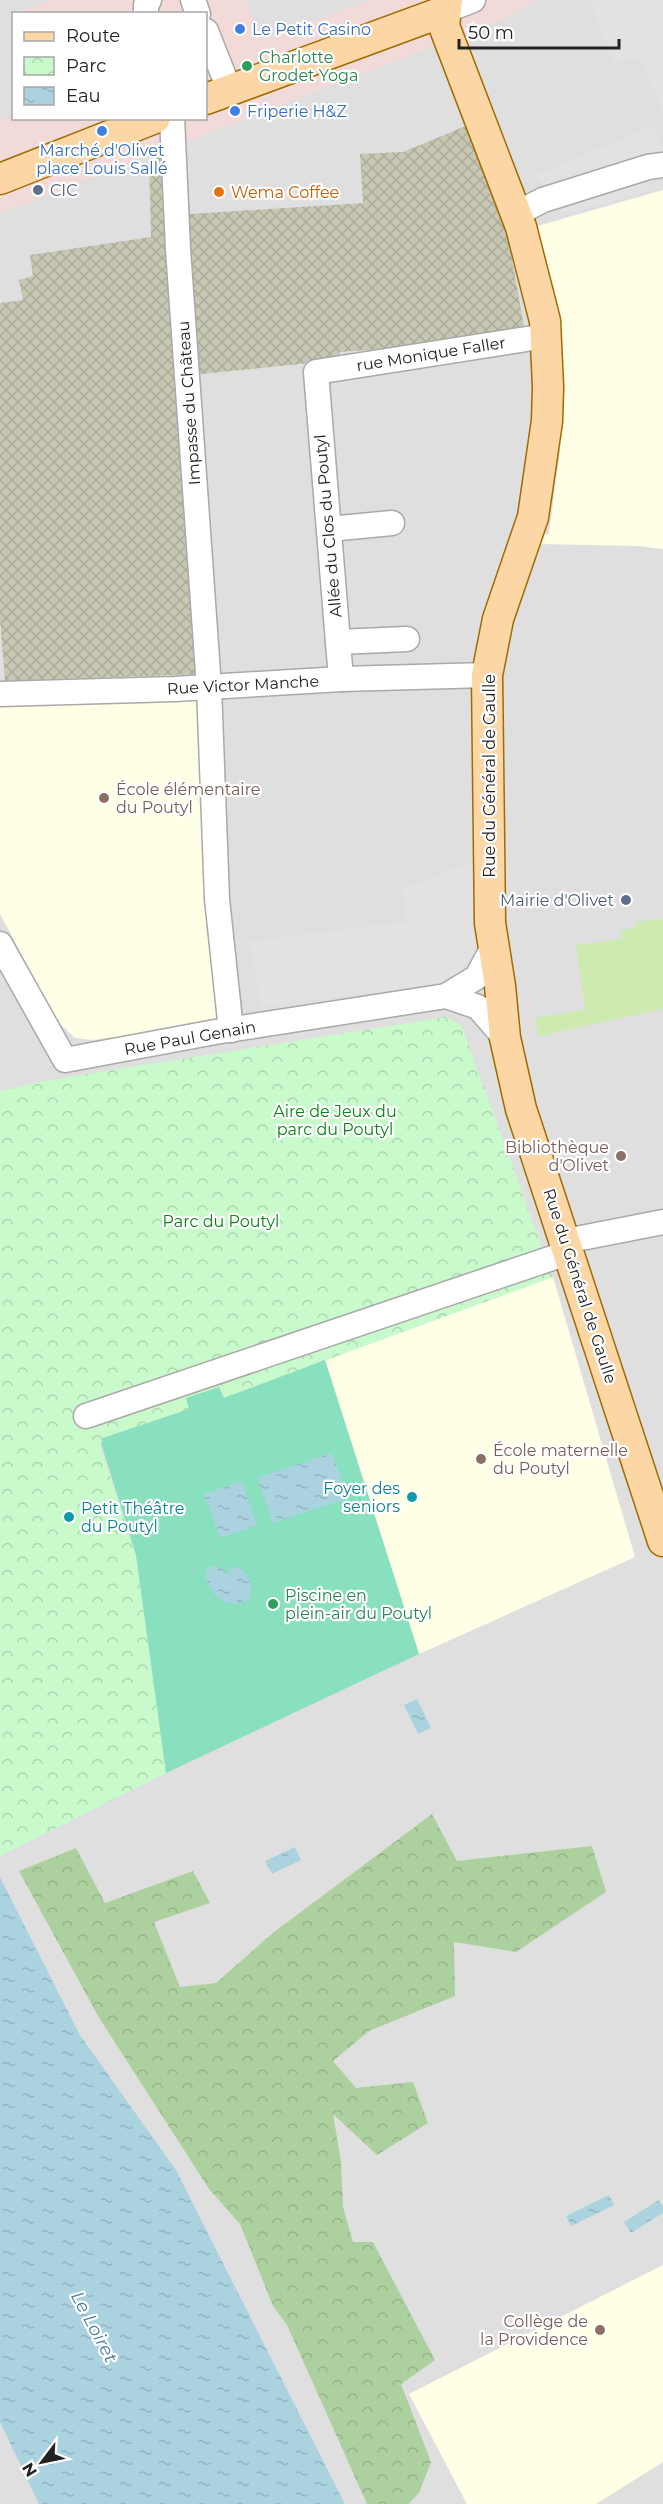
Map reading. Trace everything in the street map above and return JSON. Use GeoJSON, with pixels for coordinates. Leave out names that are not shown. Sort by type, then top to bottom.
{"type":"FeatureCollection","features":[{"type":"Feature","properties":{"kind":"main road"},"geometry":{"type":"LineString","coordinates":[[217,94],[446,6]]}},
{"type":"Feature","properties":{"kind":"main road","name":"Rue du Général de Gaulle"},"geometry":{"type":"LineString","coordinates":[[446,6],[444,26],[516,214],[545,321],[546,336],[547,421],[533,518],[498,619],[487,675],[490,923],[505,1038],[521,1109],[568,1246],[663,1541]]}},
{"type":"Feature","properties":{"kind":"main road"},"geometry":{"type":"LineString","coordinates":[[0,179],[150,120]]}},
{"type":"Feature","properties":{"kind":"street"},"geometry":{"type":"LineString","coordinates":[[446,6],[472,0]]}},
{"type":"Feature","properties":{"kind":"street"},"geometry":{"type":"LineString","coordinates":[[207,37],[217,94]]}},
{"type":"Feature","properties":{"kind":"street","name":"Impasse du Château"},"geometry":{"type":"LineString","coordinates":[[172,120],[180,272],[209,687],[217,899],[231,1030]]}},
{"type":"Feature","properties":{"kind":"street"},"geometry":{"type":"LineString","coordinates":[[516,214],[543,200],[648,167],[663,165]]}},
{"type":"Feature","properties":{"kind":"street","name":"rue Monique Faller"},"geometry":{"type":"LineString","coordinates":[[316,372],[546,336]]}},
{"type":"Feature","properties":{"kind":"street","name":"Allée du Clos du Poutyl"},"geometry":{"type":"LineString","coordinates":[[316,372],[341,679]]}},
{"type":"Feature","properties":{"kind":"street"},"geometry":{"type":"LineString","coordinates":[[329,529],[392,523]]}},
{"type":"Feature","properties":{"kind":"street"},"geometry":{"type":"LineString","coordinates":[[338,642],[407,639]]}},
{"type":"Feature","properties":{"kind":"street","name":"Rue Victor Manche"},"geometry":{"type":"LineString","coordinates":[[0,694],[487,675]]}},
{"type":"Feature","properties":{"kind":"street","name":"Rue Paul Genain"},"geometry":{"type":"LineString","coordinates":[[0,944],[65,1060],[231,1030],[446,996],[477,977],[493,947]]}},
{"type":"Feature","properties":{"kind":"street","name":"Rue Paul Genain"},"geometry":{"type":"LineString","coordinates":[[446,996],[478,1007],[505,1038]]}},
{"type":"Feature","properties":{"kind":"street"},"geometry":{"type":"LineString","coordinates":[[86,1416],[568,1246],[663,1222]]}},
{"type":"Feature","properties":{"kind":"shaded area"},"geometry":{"type":"Polygon","coordinates":[[[0,0],[663,0],[663,2504],[345,2504],[176,2170],[80,2035],[0,1877],[0,0]]]}},
{"type":"Feature","properties":{"kind":"shaded area"},"geometry":{"type":"Polygon","coordinates":[[[51,0],[245,0],[261,40],[370,0],[536,0],[502,20],[0,213],[0,121],[12,116],[12,120],[207,120],[207,12],[18,12],[51,0]]]}},
{"type":"Feature","properties":{"kind":"shaded area"},"geometry":{"type":"Polygon","coordinates":[[[663,0],[663,111],[639,57],[613,63],[591,2],[663,0]]]}},
{"type":"Feature","properties":{"kind":"shaded area"},"geometry":{"type":"Polygon","coordinates":[[[466,126],[507,231],[526,338],[340,352],[339,360],[182,376],[201,674],[5,681],[0,619],[0,303],[23,300],[19,280],[33,276],[30,255],[151,237],[149,161],[184,148],[190,214],[363,203],[360,154],[403,152],[466,126]]]}},
{"type":"Feature","properties":{"kind":"shaded area"},"geometry":{"type":"Polygon","coordinates":[[[652,126],[663,148],[663,157],[546,187],[534,176],[652,126]]]}},
{"type":"Feature","properties":{"kind":"shaded area"},"geometry":{"type":"Polygon","coordinates":[[[636,177],[650,190],[569,213],[552,204],[636,177]]]}},
{"type":"Feature","properties":{"kind":"shaded area"},"geometry":{"type":"Polygon","coordinates":[[[663,190],[663,549],[638,546],[540,544],[541,535],[549,534],[560,451],[557,450],[527,229],[663,190]]]}},
{"type":"Feature","properties":{"kind":"shaded area","name":"École élémentaire du Poutyl"},"geometry":{"type":"Polygon","coordinates":[[[205,691],[223,1022],[93,1040],[75,1038],[58,1022],[0,914],[0,704],[205,691]]]}},
{"type":"Feature","properties":{"kind":"shaded area"},"geometry":{"type":"Polygon","coordinates":[[[473,862],[477,949],[452,982],[261,1007],[249,941],[406,922],[403,889],[473,862]]]}},
{"type":"Feature","properties":{"kind":"shaded area","name":"École maternelle du Poutyl"},"geometry":{"type":"Polygon","coordinates":[[[553,1277],[635,1557],[419,1654],[325,1360],[553,1277]]]}},
{"type":"Feature","properties":{"kind":"shaded area","name":"Collège de la Providence"},"geometry":{"type":"Polygon","coordinates":[[[663,2265],[663,2462],[596,2504],[467,2504],[409,2394],[663,2265]]]}},
{"type":"Feature","properties":{"kind":"shaded area"},"geometry":{"type":"Polygon","coordinates":[[[0,2408],[44,2504],[0,2504],[0,2408]]]}},
{"type":"Feature","properties":{"kind":"green space"},"geometry":{"type":"Polygon","coordinates":[[[663,919],[663,1009],[539,1036],[535,1018],[585,1009],[576,945],[622,939],[621,930],[636,928],[636,922],[663,919]]]}},
{"type":"Feature","properties":{"kind":"green space","name":"Parc du Poutyl"},"geometry":{"type":"Polygon","coordinates":[[[446,1017],[461,1025],[553,1277],[223,1398],[186,1398],[189,1409],[103,1438],[101,1448],[136,1555],[166,1773],[0,1856],[0,1091],[50,1080],[446,1017]]]}},
{"type":"Feature","properties":{"kind":"green space","name":"Piscine en plein-air du Poutyl"},"geometry":{"type":"Polygon","coordinates":[[[325,1360],[419,1654],[166,1773],[136,1555],[101,1443],[103,1438],[189,1409],[186,1398],[219,1387],[224,1398],[325,1360]]]}},
{"type":"Feature","properties":{"kind":"green space"},"geometry":{"type":"Polygon","coordinates":[[[432,1814],[457,1861],[592,1846],[606,1892],[516,1952],[454,1942],[455,1996],[369,2031],[333,2061],[356,2088],[413,2082],[428,2123],[377,2155],[333,2114],[341,2161],[343,2207],[353,2242],[373,2242],[435,2360],[401,2384],[431,2462],[419,2493],[408,2504],[367,2504],[287,2325],[273,2306],[240,2224],[209,2189],[98,2016],[19,1871],[76,1848],[105,1903],[193,1871],[210,1903],[154,1922],[180,1987],[216,1983],[274,1932],[432,1814]]]}},
{"type":"Feature","properties":{"kind":"water"},"geometry":{"type":"Polygon","coordinates":[[[332,1453],[348,1498],[273,1523],[257,1478],[332,1453]]]}},
{"type":"Feature","properties":{"kind":"water"},"geometry":{"type":"Polygon","coordinates":[[[242,1481],[257,1525],[220,1538],[204,1494],[242,1481]]]}},
{"type":"Feature","properties":{"kind":"water"},"geometry":{"type":"Polygon","coordinates":[[[211,1566],[217,1566],[229,1574],[231,1566],[242,1570],[251,1582],[249,1599],[233,1604],[220,1599],[207,1580],[205,1572],[211,1566]]]}},
{"type":"Feature","properties":{"kind":"water"},"geometry":{"type":"Polygon","coordinates":[[[417,1699],[431,1728],[418,1734],[404,1705],[417,1699]]]}},
{"type":"Feature","properties":{"kind":"water"},"geometry":{"type":"Polygon","coordinates":[[[295,1847],[301,1860],[272,1874],[265,1861],[295,1847]]]}},
{"type":"Feature","properties":{"kind":"water","name":"Le Loiret"},"geometry":{"type":"Polygon","coordinates":[[[0,1877],[80,2035],[176,2170],[345,2504],[39,2504],[0,2422],[0,1877]]]}},
{"type":"Feature","properties":{"kind":"water"},"geometry":{"type":"Polygon","coordinates":[[[609,2195],[614,2205],[571,2226],[566,2216],[609,2195]]]}},
{"type":"Feature","properties":{"kind":"water"},"geometry":{"type":"Polygon","coordinates":[[[659,2200],[663,2213],[631,2233],[624,2222],[659,2200]]]}},
{"type":"Feature","properties":{"kind":"place","name":"Le Petit Casino"},"geometry":{"type":"Point","coordinates":[240,29]}},
{"type":"Feature","properties":{"kind":"place","name":"Charlotte Grodet Yoga"},"geometry":{"type":"Point","coordinates":[247,66]}},
{"type":"Feature","properties":{"kind":"place","name":"Friperie H&Z"},"geometry":{"type":"Point","coordinates":[235,111]}},
{"type":"Feature","properties":{"kind":"place","name":"Marché d'Olivet place Louis Sallé"},"geometry":{"type":"Point","coordinates":[102,131]}},
{"type":"Feature","properties":{"kind":"place","name":"CIC"},"geometry":{"type":"Point","coordinates":[38,190]}},
{"type":"Feature","properties":{"kind":"place","name":"Wema Coffee"},"geometry":{"type":"Point","coordinates":[219,192]}},
{"type":"Feature","properties":{"kind":"place","name":"École élémentaire du Poutyl"},"geometry":{"type":"Point","coordinates":[104,798]}},
{"type":"Feature","properties":{"kind":"place","name":"Mairie d'Olivet"},"geometry":{"type":"Point","coordinates":[626,900]}},
{"type":"Feature","properties":{"kind":"place","name":"Bibliothèque d'Olivet"},"geometry":{"type":"Point","coordinates":[621,1156]}},
{"type":"Feature","properties":{"kind":"place","name":"École maternelle du Poutyl"},"geometry":{"type":"Point","coordinates":[481,1459]}},
{"type":"Feature","properties":{"kind":"place","name":"Foyer des seniors"},"geometry":{"type":"Point","coordinates":[412,1497]}},
{"type":"Feature","properties":{"kind":"place","name":"Petit Théâtre du Poutyl"},"geometry":{"type":"Point","coordinates":[69,1517]}},
{"type":"Feature","properties":{"kind":"place","name":"Piscine en plein-air du Poutyl"},"geometry":{"type":"Point","coordinates":[273,1604]}},
{"type":"Feature","properties":{"kind":"place","name":"Collège de la Providence"},"geometry":{"type":"Point","coordinates":[600,2330]}},
{"type":"Feature","properties":{"kind":"park label","name":"Aire de Jeux du parc du Poutyl"},"geometry":{"type":"Point","coordinates":[335,1120]}}]}
